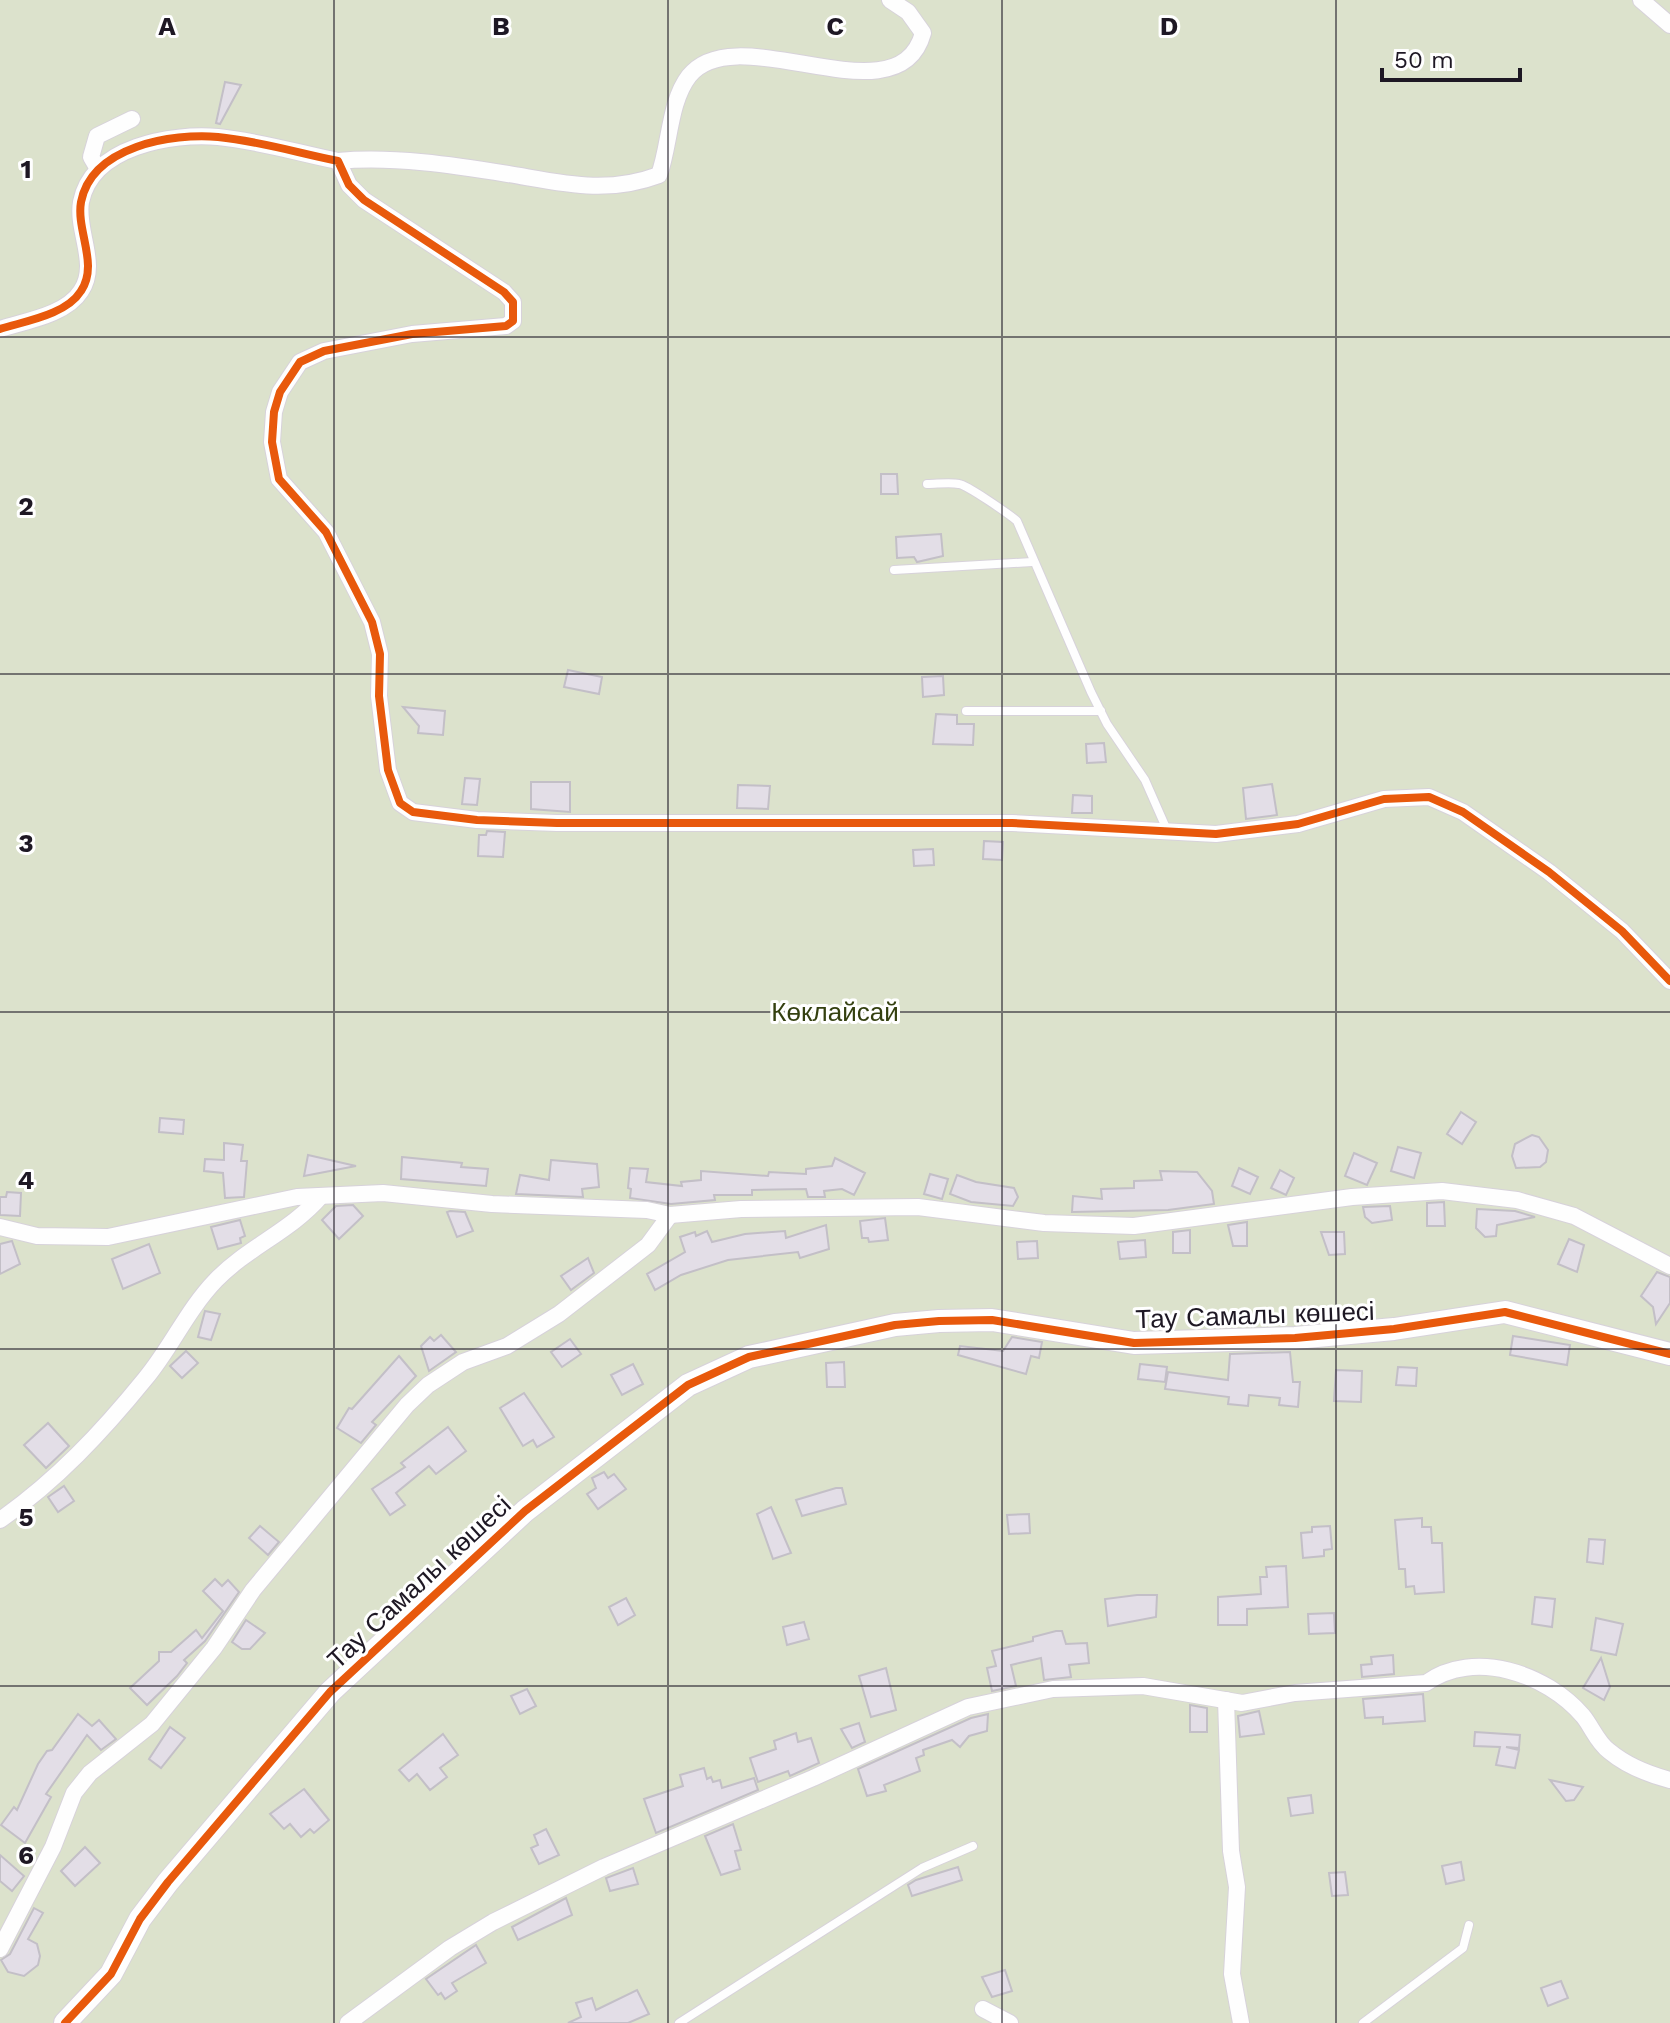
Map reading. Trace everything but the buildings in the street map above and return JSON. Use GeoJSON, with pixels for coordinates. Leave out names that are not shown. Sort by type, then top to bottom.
{"type":"FeatureCollection","features":[{"type":"Feature","properties":{"kind":"street"},"geometry":{"type":"LineString","coordinates":[[890,0],[917,21]]}},
{"type":"Feature","properties":{"kind":"street"},"geometry":{"type":"LineString","coordinates":[[0,329],[71,303],[82,290],[87,278],[87,251],[81,204],[98,169],[139,147],[172,139],[205,137],[269,145],[338,161],[432,164],[582,186],[629,186],[659,175],[668,149],[671,122],[688,77],[700,67],[736,56],[856,71],[885,67],[907,60],[920,43],[923,33],[911,0]]}},
{"type":"Feature","properties":{"kind":"street"},"geometry":{"type":"LineString","coordinates":[[1641,0],[1670,24]]}},
{"type":"Feature","properties":{"kind":"street"},"geometry":{"type":"LineString","coordinates":[[98,169],[91,157],[97,136],[132,119]]}},
{"type":"Feature","properties":{"kind":"street"},"geometry":{"type":"LineString","coordinates":[[338,161],[349,185],[364,200],[504,292],[515,310],[513,321],[506,326],[412,334],[353,344],[311,356],[290,375],[274,412],[272,442],[279,479],[326,532],[372,622],[380,654],[379,696],[388,770],[400,803],[413,812],[557,823],[1012,823],[1216,834],[1327,818],[1384,799],[1429,797],[1463,812],[1549,872],[1622,931],[1670,981]]}},
{"type":"Feature","properties":{"kind":"street"},"geometry":{"type":"LineString","coordinates":[[0,1227],[37,1236],[100,1238],[321,1196],[433,1195],[492,1204],[647,1210],[670,1215],[741,1209],[905,1207],[1044,1223],[1134,1226],[1352,1197],[1442,1191],[1517,1200],[1574,1216],[1670,1266]]}},
{"type":"Feature","properties":{"kind":"street"},"geometry":{"type":"LineString","coordinates":[[0,1520],[88,1446],[147,1378],[191,1306],[218,1277],[249,1250],[288,1227],[321,1196]]}},
{"type":"Feature","properties":{"kind":"street"},"geometry":{"type":"LineString","coordinates":[[0,1949],[53,1847],[74,1793],[90,1773],[152,1724],[214,1648],[253,1590],[407,1405],[428,1385],[463,1362],[507,1346],[559,1314],[648,1245],[670,1215]]}},
{"type":"Feature","properties":{"kind":"street","name":"Тау Самалы көшесі"},"geometry":{"type":"LineString","coordinates":[[65,2023],[111,1974],[140,1919],[168,1882],[330,1692],[525,1511],[688,1385],[715,1370],[749,1357],[854,1334],[939,1321],[992,1320],[1146,1343],[1295,1338],[1407,1328],[1505,1312],[1670,1354]]}},
{"type":"Feature","properties":{"kind":"street"},"geometry":{"type":"LineString","coordinates":[[348,2023],[450,1948],[517,1909],[968,1707],[1053,1689],[1132,1686],[1226,1700],[1263,1702],[1295,1693],[1426,1683],[1441,1673],[1463,1668],[1499,1667],[1549,1688],[1582,1715],[1606,1749],[1642,1773],[1670,1780]]}},
{"type":"Feature","properties":{"kind":"street"},"geometry":{"type":"LineString","coordinates":[[1226,1700],[1231,1851],[1237,1887],[1232,1974],[1241,2023]]}},
{"type":"Feature","properties":{"kind":"street"},"geometry":{"type":"LineString","coordinates":[[983,2009],[1010,2023]]}},
{"type":"Feature","properties":{"kind":"lane"},"geometry":{"type":"LineString","coordinates":[[927,484],[962,484],[982,500],[998,504],[1017,521],[1032,562],[1101,711],[1145,780],[1167,830]]}},
{"type":"Feature","properties":{"kind":"lane"},"geometry":{"type":"LineString","coordinates":[[894,570],[1032,562]]}},
{"type":"Feature","properties":{"kind":"lane"},"geometry":{"type":"LineString","coordinates":[[966,711],[1101,711]]}},
{"type":"Feature","properties":{"kind":"lane"},"geometry":{"type":"LineString","coordinates":[[679,2023],[922,1868],[973,1846]]}},
{"type":"Feature","properties":{"kind":"lane"},"geometry":{"type":"LineString","coordinates":[[1363,2023],[1463,1948],[1469,1925]]}},
{"type":"Feature","properties":{"kind":"green space","name":"Көклайсай"},"geometry":{"type":"Polygon","coordinates":[[[0,0],[1670,0],[1670,2023],[0,2023],[0,0]]]}},
{"type":"Feature","properties":{"kind":"cycle path"},"geometry":{"type":"LineString","coordinates":[[0,329],[66,306],[81,291],[88,270],[81,202],[88,183],[101,168],[136,147],[199,136],[248,141],[338,161],[349,185],[364,200],[504,292],[513,302],[513,321],[506,326],[412,334],[324,351],[300,362],[280,392],[274,412],[272,442],[279,479],[326,532],[372,622],[380,654],[379,696],[388,770],[400,803],[413,812],[477,820],[557,823],[1012,823],[1216,834],[1298,824],[1384,799],[1429,797],[1463,812],[1549,872],[1622,931],[1670,981]]}},
{"type":"Feature","properties":{"kind":"cycle path"},"geometry":{"type":"LineString","coordinates":[[65,2023],[111,1974],[140,1919],[168,1882],[330,1692],[525,1511],[688,1385],[749,1357],[895,1325],[939,1321],[992,1320],[1134,1343],[1295,1338],[1394,1329],[1505,1312],[1670,1354]]}}]}
